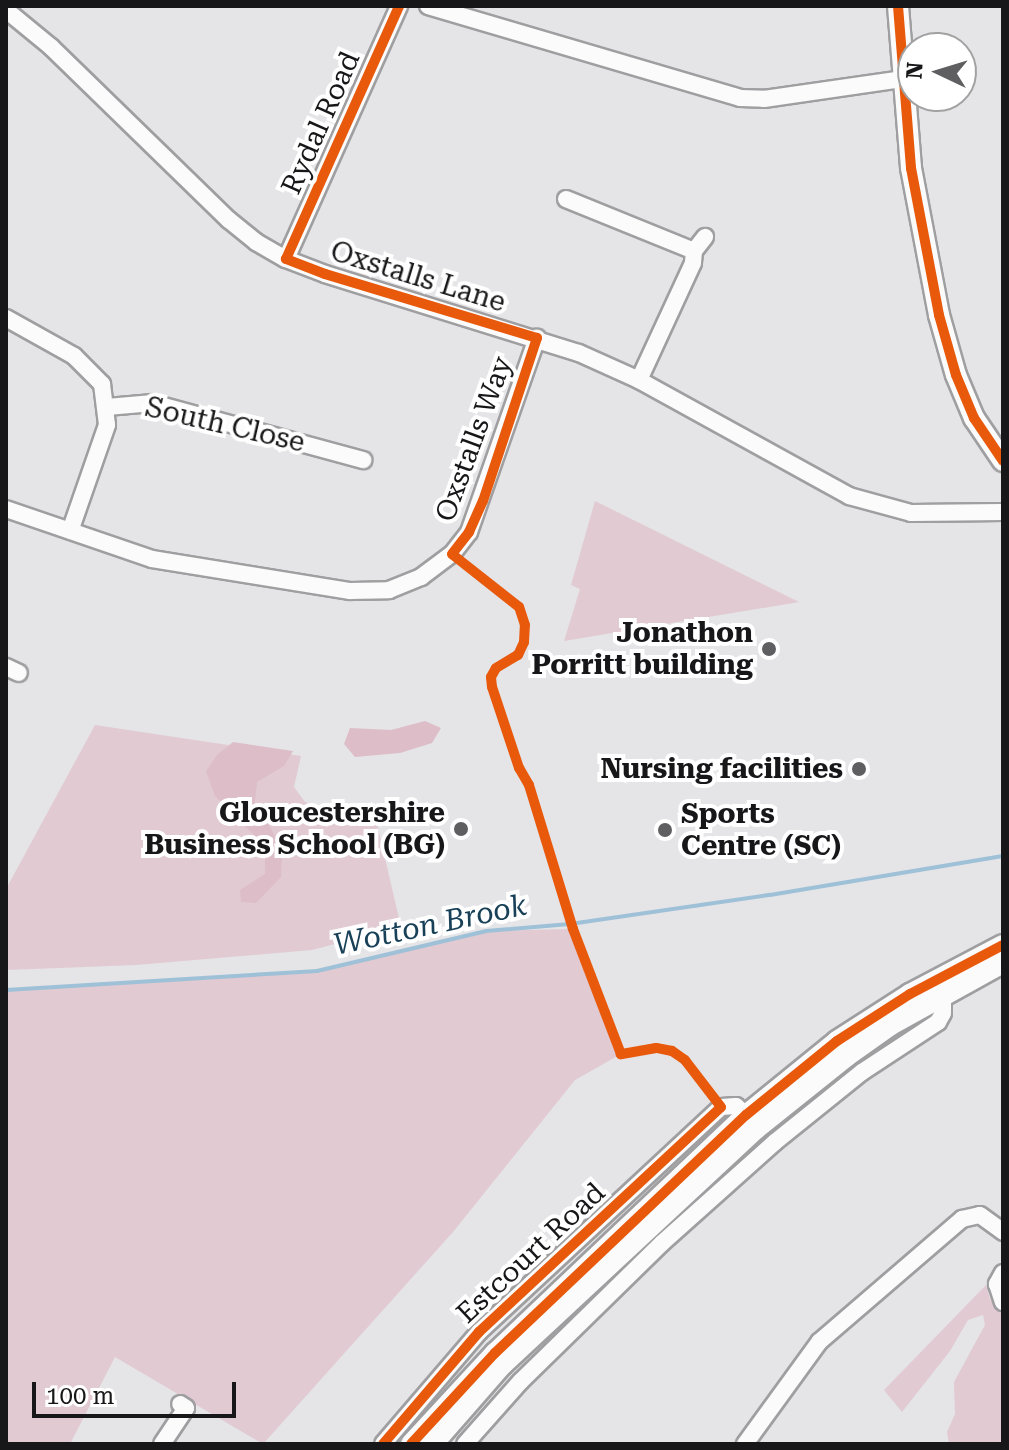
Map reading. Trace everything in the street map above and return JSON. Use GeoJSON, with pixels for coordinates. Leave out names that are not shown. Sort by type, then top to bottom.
{"type":"FeatureCollection","features":[{"type":"Feature","properties":{"kind":"main road"},"geometry":{"type":"LineString","coordinates":[[898,6],[899,32]]}},
{"type":"Feature","properties":{"kind":"main road"},"geometry":{"type":"LineString","coordinates":[[905,112],[911,168],[939,315],[956,375],[974,418],[1003,461]]}},
{"type":"Feature","properties":{"kind":"main road","name":"Estcourt Road"},"geometry":{"type":"LineString","coordinates":[[411,1444],[495,1353],[746,1115],[837,1041],[910,994],[1003,945]]}},
{"type":"Feature","properties":{"kind":"main road"},"geometry":{"type":"LineString","coordinates":[[433,1444],[502,1365],[756,1129],[847,1056],[943,995],[1003,963]]}},
{"type":"Feature","properties":{"kind":"street","name":"Rydal Road"},"geometry":{"type":"LineString","coordinates":[[286,259],[399,6]]}},
{"type":"Feature","properties":{"kind":"street"},"geometry":{"type":"LineString","coordinates":[[428,6],[740,98],[764,99],[897,80]]}},
{"type":"Feature","properties":{"kind":"street","name":"Oxstalls Lane"},"geometry":{"type":"LineString","coordinates":[[6,10],[51,47],[229,220],[256,242],[286,259],[579,353],[639,380],[849,496],[911,513],[1003,512]]}},
{"type":"Feature","properties":{"kind":"street"},"geometry":{"type":"LineString","coordinates":[[566,199],[588,199],[694,251]]}},
{"type":"Feature","properties":{"kind":"street"},"geometry":{"type":"LineString","coordinates":[[639,380],[693,263],[694,251],[705,237]]}},
{"type":"Feature","properties":{"kind":"street"},"geometry":{"type":"LineString","coordinates":[[6,318],[74,356],[102,384],[107,425],[70,531]]}},
{"type":"Feature","properties":{"kind":"street","name":"Oxstalls Way"},"geometry":{"type":"LineString","coordinates":[[6,509],[168,562],[350,591],[389,590],[421,577],[452,554],[469,532],[537,338]]}},
{"type":"Feature","properties":{"kind":"street","name":"South Close"},"geometry":{"type":"LineString","coordinates":[[107,407],[153,403],[341,461],[363,460]]}},
{"type":"Feature","properties":{"kind":"street"},"geometry":{"type":"LineString","coordinates":[[465,1444],[543,1359],[662,1243],[763,1152],[862,1072],[938,1022],[943,1013],[943,995]]}},
{"type":"Feature","properties":{"kind":"street","name":"Estcourt Road"},"geometry":{"type":"LineString","coordinates":[[383,1444],[479,1332],[721,1107],[736,1106],[746,1115]]}},
{"type":"Feature","properties":{"kind":"street"},"geometry":{"type":"LineString","coordinates":[[745,1444],[819,1342],[962,1219],[980,1215],[1003,1232]]}},
{"type":"Feature","properties":{"kind":"street"},"geometry":{"type":"LineString","coordinates":[[1003,1273],[997,1284],[1003,1302]]}},
{"type":"Feature","properties":{"kind":"street"},"geometry":{"type":"LineString","coordinates":[[162,1444],[186,1408]]}},
{"type":"Feature","properties":{"kind":"shaded area"},"geometry":{"type":"Polygon","coordinates":[[[595,501],[799,602],[564,641],[580,589],[571,585],[595,501]]]}},
{"type":"Feature","properties":{"kind":"shaded area"},"geometry":{"type":"Polygon","coordinates":[[[425,721],[441,728],[432,743],[400,753],[355,757],[344,744],[350,728],[391,730],[425,721]]]}},
{"type":"Feature","properties":{"kind":"shaded area"},"geometry":{"type":"Polygon","coordinates":[[[95,725],[301,756],[294,787],[305,802],[323,807],[328,823],[375,815],[401,927],[312,950],[136,965],[6,970],[6,889],[95,725]]]}},
{"type":"Feature","properties":{"kind":"shaded area"},"geometry":{"type":"Polygon","coordinates":[[[233,742],[293,751],[284,766],[257,782],[254,809],[268,823],[282,850],[281,877],[256,903],[241,902],[240,890],[265,874],[265,846],[215,796],[206,771],[217,755],[233,742]]]}},
{"type":"Feature","properties":{"kind":"shaded area"},"geometry":{"type":"Polygon","coordinates":[[[571,929],[621,1054],[575,1080],[453,1232],[263,1444],[115,1357],[70,1444],[6,1444],[6,990],[317,971],[486,931],[571,929]]]}},
{"type":"Feature","properties":{"kind":"shaded area"},"geometry":{"type":"Polygon","coordinates":[[[986,1285],[990,1299],[1003,1314],[1003,1444],[949,1444],[947,1432],[955,1414],[954,1382],[985,1325],[983,1315],[968,1320],[950,1351],[902,1412],[884,1390],[986,1285]]]}},
{"type":"Feature","properties":{"kind":"waterway","name":"Wotton Brook"},"geometry":{"type":"LineString","coordinates":[[6,990],[317,971],[486,931],[570,924],[770,895],[1003,856]]}},
{"type":"Feature","properties":{"kind":"cycle path"},"geometry":{"type":"LineString","coordinates":[[383,1444],[479,1332],[721,1107],[685,1060],[672,1051],[656,1048],[621,1054],[573,929],[529,785],[519,768],[492,687],[491,677],[496,668],[518,655],[524,642],[525,625],[519,607],[452,554],[469,532],[483,501],[537,338],[325,274],[286,259],[399,6]]}},
{"type":"Feature","properties":{"kind":"cycle path"},"geometry":{"type":"LineString","coordinates":[[898,6],[911,168],[939,315],[956,375],[974,418],[1003,461]]}},
{"type":"Feature","properties":{"kind":"cycle path"},"geometry":{"type":"LineString","coordinates":[[411,1444],[495,1353],[746,1115],[837,1041],[910,994],[1003,945]]}},
{"type":"Feature","properties":{"kind":"place","name":"Jonathon Porritt building"},"geometry":{"type":"Point","coordinates":[769,649]}},
{"type":"Feature","properties":{"kind":"place","name":"Nursing facilities"},"geometry":{"type":"Point","coordinates":[859,769]}},
{"type":"Feature","properties":{"kind":"place","name":"Gloucestershire Business School (BG)"},"geometry":{"type":"Point","coordinates":[461,829]}},
{"type":"Feature","properties":{"kind":"place","name":"Sports Centre (SC)"},"geometry":{"type":"Point","coordinates":[665,830]}}]}
